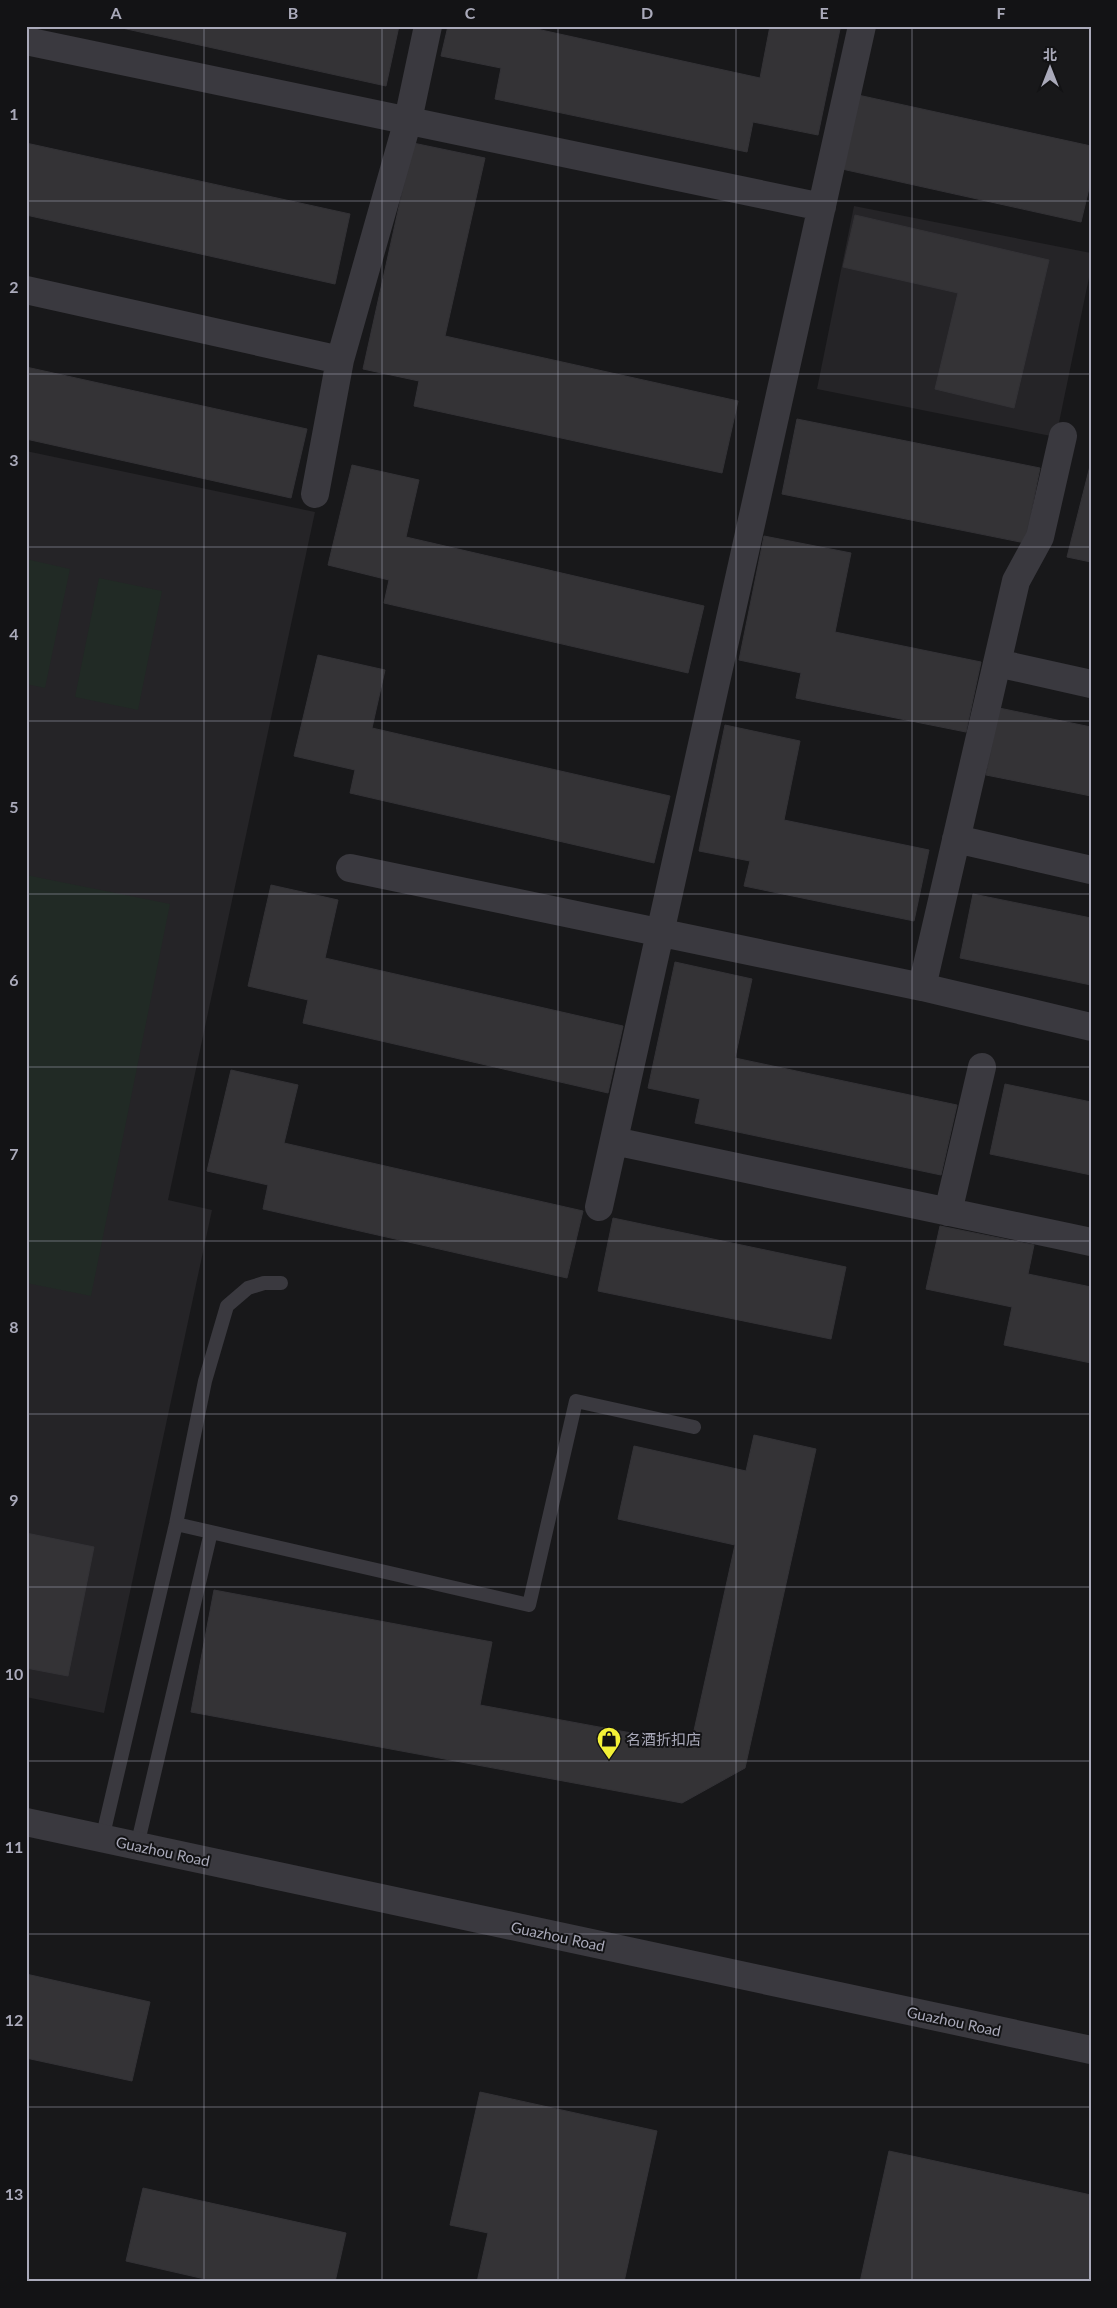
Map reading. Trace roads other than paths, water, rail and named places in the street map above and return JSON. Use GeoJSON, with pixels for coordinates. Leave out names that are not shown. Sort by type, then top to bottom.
{"type":"FeatureCollection","features":[{"type":"Feature","properties":{"kind":"street"},"geometry":{"type":"LineString","coordinates":[[316,494],[340,360],[408,120],[428,26]]}},
{"type":"Feature","properties":{"kind":"street"},"geometry":{"type":"LineString","coordinates":[[599,1207],[862,26]]}},
{"type":"Feature","properties":{"kind":"street"},"geometry":{"type":"LineString","coordinates":[[26,41],[822,207]]}},
{"type":"Feature","properties":{"kind":"street"},"geometry":{"type":"LineString","coordinates":[[26,290],[340,360]]}},
{"type":"Feature","properties":{"kind":"street"},"geometry":{"type":"LineString","coordinates":[[922,987],[1016,581],[1040,537],[1063,436]]}},
{"type":"Feature","properties":{"kind":"street"},"geometry":{"type":"LineString","coordinates":[[997,663],[1091,684]]}},
{"type":"Feature","properties":{"kind":"street"},"geometry":{"type":"LineString","coordinates":[[956,839],[1091,870]]}},
{"type":"Feature","properties":{"kind":"street"},"geometry":{"type":"LineString","coordinates":[[350,868],[922,987],[1091,1027]]}},
{"type":"Feature","properties":{"kind":"street"},"geometry":{"type":"LineString","coordinates":[[948,1212],[982,1068]]}},
{"type":"Feature","properties":{"kind":"street"},"geometry":{"type":"LineString","coordinates":[[614,1141],[1091,1242]]}},
{"type":"Feature","properties":{"kind":"street","name":"Guazhou Road"},"geometry":{"type":"LineString","coordinates":[[26,1822],[1091,2050]]}},
{"type":"Feature","properties":{"kind":"lane"},"geometry":{"type":"LineString","coordinates":[[102,1839],[176,1524],[205,1381],[227,1306],[248,1288],[264,1283],[281,1283]]}},
{"type":"Feature","properties":{"kind":"lane"},"geometry":{"type":"LineString","coordinates":[[176,1524],[528,1605],[576,1401],[694,1428]]}},
{"type":"Feature","properties":{"kind":"lane"},"geometry":{"type":"LineString","coordinates":[[137,1846],[211,1532]]}},
{"type":"Feature","properties":{"kind":"place","name":"名酒折扣店"},"geometry":{"type":"Point","coordinates":[609,1760]}}]}
